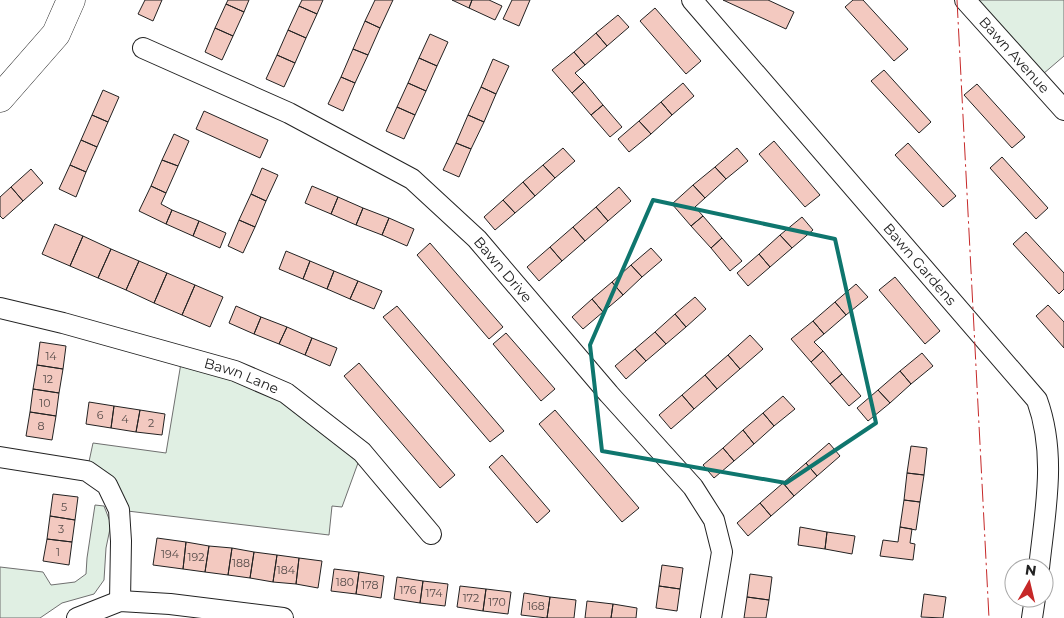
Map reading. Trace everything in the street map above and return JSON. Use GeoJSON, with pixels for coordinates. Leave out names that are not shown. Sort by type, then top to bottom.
{"type":"FeatureCollection","features":[{"type":"Feature","properties":{"kind":"street"},"geometry":{"type":"LineString","coordinates":[[0,98],[56,34],[71,0]]}},
{"type":"Feature","properties":{"kind":"street","name":"Bawn Gardens"},"geometry":{"type":"LineString","coordinates":[[692,0],[1037,400],[1043,417],[1049,454],[1049,482],[1040,558]]}},
{"type":"Feature","properties":{"kind":"street","name":"Bawn Avenue"},"geometry":{"type":"LineString","coordinates":[[965,0],[1064,110]]}},
{"type":"Feature","properties":{"kind":"street","name":"Bawn Drive"},"geometry":{"type":"LineString","coordinates":[[144,48],[289,113],[412,179],[477,239],[609,394],[693,487],[714,520],[722,552],[711,618]]}},
{"type":"Feature","properties":{"kind":"street","name":"Bawn Lane"},"geometry":{"type":"LineString","coordinates":[[0,308],[235,371],[286,393],[362,452],[431,534]]}},
{"type":"Feature","properties":{"kind":"street"},"geometry":{"type":"LineString","coordinates":[[0,457],[87,471],[107,485],[120,510],[120,601]]}},
{"type":"Feature","properties":{"kind":"street"},"geometry":{"type":"LineString","coordinates":[[78,618],[120,601],[170,604],[283,618]]}},
{"type":"Feature","properties":{"kind":"highlighted area"},"geometry":{"type":"Polygon","coordinates":[[[653,200],[835,239],[876,423],[786,483],[602,451],[590,345],[653,200]]]}},
{"type":"Feature","properties":{"kind":"green space"},"geometry":{"type":"Polygon","coordinates":[[[965,0],[1064,0],[1064,56],[1036,80],[965,0]]]}},
{"type":"Feature","properties":{"kind":"green space"},"geometry":{"type":"Polygon","coordinates":[[[182,357],[235,371],[362,452],[342,507],[332,506],[329,535],[119,510],[87,471],[93,443],[166,453],[182,357]]]}},
{"type":"Feature","properties":{"kind":"green space"},"geometry":{"type":"Polygon","coordinates":[[[95,505],[104,506],[111,524],[106,548],[104,580],[94,594],[62,603],[40,618],[0,618],[0,567],[43,572],[51,585],[75,582],[86,574],[95,505]]]}},
{"type":"Feature","properties":{"kind":"building"},"geometry":{"type":"Polygon","coordinates":[[[145,0],[162,0],[153,21],[138,14],[145,0]]]}},
{"type":"Feature","properties":{"kind":"building"},"geometry":{"type":"Polygon","coordinates":[[[228,0],[249,0],[244,12],[226,4],[228,0]]]}},
{"type":"Feature","properties":{"kind":"building"},"geometry":{"type":"Polygon","coordinates":[[[302,0],[323,0],[317,14],[299,6],[302,0]]]}},
{"type":"Feature","properties":{"kind":"building"},"geometry":{"type":"Polygon","coordinates":[[[375,0],[393,0],[380,28],[365,21],[375,0]]]}},
{"type":"Feature","properties":{"kind":"building"},"geometry":{"type":"Polygon","coordinates":[[[452,0],[472,0],[469,8],[452,0]]]}},
{"type":"Feature","properties":{"kind":"building"},"geometry":{"type":"Polygon","coordinates":[[[472,0],[489,0],[502,6],[495,20],[469,8],[472,0]]]}},
{"type":"Feature","properties":{"kind":"building"},"geometry":{"type":"Polygon","coordinates":[[[512,0],[530,0],[519,26],[503,19],[512,0]]]}},
{"type":"Feature","properties":{"kind":"building"},"geometry":{"type":"Polygon","coordinates":[[[723,0],[768,0],[794,12],[786,29],[723,0]]]}},
{"type":"Feature","properties":{"kind":"building"},"geometry":{"type":"Polygon","coordinates":[[[853,0],[863,0],[908,49],[894,61],[845,7],[853,0]]]}},
{"type":"Feature","properties":{"kind":"building"},"geometry":{"type":"Polygon","coordinates":[[[226,4],[244,12],[233,36],[215,28],[226,4]]]}},
{"type":"Feature","properties":{"kind":"building"},"geometry":{"type":"Polygon","coordinates":[[[299,6],[317,14],[306,38],[288,30],[299,6]]]}},
{"type":"Feature","properties":{"kind":"building"},"geometry":{"type":"Polygon","coordinates":[[[655,8],[701,61],[686,74],[640,21],[655,8]]]}},
{"type":"Feature","properties":{"kind":"building"},"geometry":{"type":"Polygon","coordinates":[[[618,15],[629,27],[607,46],[596,33],[618,15]]]}},
{"type":"Feature","properties":{"kind":"building"},"geometry":{"type":"Polygon","coordinates":[[[365,21],[380,28],[368,55],[353,49],[365,21]]]}},
{"type":"Feature","properties":{"kind":"building"},"geometry":{"type":"Polygon","coordinates":[[[215,28],[233,36],[222,60],[205,52],[215,28]]]}},
{"type":"Feature","properties":{"kind":"building"},"geometry":{"type":"Polygon","coordinates":[[[288,30],[306,38],[295,63],[277,55],[288,30]]]}},
{"type":"Feature","properties":{"kind":"building"},"geometry":{"type":"Polygon","coordinates":[[[596,33],[607,46],[585,65],[574,52],[596,33]]]}},
{"type":"Feature","properties":{"kind":"building"},"geometry":{"type":"Polygon","coordinates":[[[430,34],[448,42],[437,66],[419,58],[430,34]]]}},
{"type":"Feature","properties":{"kind":"building"},"geometry":{"type":"Polygon","coordinates":[[[353,49],[368,55],[355,83],[341,77],[353,49]]]}},
{"type":"Feature","properties":{"kind":"building"},"geometry":{"type":"Polygon","coordinates":[[[574,52],[585,65],[575,73],[584,82],[572,93],[552,70],[574,52]]]}},
{"type":"Feature","properties":{"kind":"building"},"geometry":{"type":"Polygon","coordinates":[[[277,55],[295,63],[284,87],[266,79],[277,55]]]}},
{"type":"Feature","properties":{"kind":"building"},"geometry":{"type":"Polygon","coordinates":[[[419,58],[437,66],[426,91],[408,83],[419,58]]]}},
{"type":"Feature","properties":{"kind":"building"},"geometry":{"type":"Polygon","coordinates":[[[493,59],[509,66],[496,94],[481,87],[493,59]]]}},
{"type":"Feature","properties":{"kind":"building"},"geometry":{"type":"Polygon","coordinates":[[[884,70],[931,122],[919,133],[871,81],[884,70]]]}},
{"type":"Feature","properties":{"kind":"building"},"geometry":{"type":"Polygon","coordinates":[[[341,77],[355,83],[343,111],[328,104],[341,77]]]}},
{"type":"Feature","properties":{"kind":"building"},"geometry":{"type":"Polygon","coordinates":[[[584,82],[603,105],[591,115],[572,93],[584,82]]]}},
{"type":"Feature","properties":{"kind":"building"},"geometry":{"type":"Polygon","coordinates":[[[408,83],[426,91],[415,115],[397,107],[408,83]]]}},
{"type":"Feature","properties":{"kind":"building"},"geometry":{"type":"Polygon","coordinates":[[[683,83],[694,96],[672,115],[661,102],[683,83]]]}},
{"type":"Feature","properties":{"kind":"building"},"geometry":{"type":"Polygon","coordinates":[[[977,84],[1025,137],[1012,148],[964,95],[977,84]]]}},
{"type":"Feature","properties":{"kind":"building"},"geometry":{"type":"Polygon","coordinates":[[[481,87],[496,94],[484,122],[468,115],[481,87]]]}},
{"type":"Feature","properties":{"kind":"building"},"geometry":{"type":"Polygon","coordinates":[[[103,90],[119,97],[108,122],[92,115],[103,90]]]}},
{"type":"Feature","properties":{"kind":"building"},"geometry":{"type":"Polygon","coordinates":[[[661,102],[672,115],[651,134],[639,121],[661,102]]]}},
{"type":"Feature","properties":{"kind":"building"},"geometry":{"type":"Polygon","coordinates":[[[603,105],[622,127],[610,137],[591,115],[603,105]]]}},
{"type":"Feature","properties":{"kind":"building"},"geometry":{"type":"Polygon","coordinates":[[[397,107],[415,115],[404,139],[386,131],[397,107]]]}},
{"type":"Feature","properties":{"kind":"building"},"geometry":{"type":"Polygon","coordinates":[[[204,111],[268,140],[260,158],[196,129],[204,111]]]}},
{"type":"Feature","properties":{"kind":"building"},"geometry":{"type":"Polygon","coordinates":[[[92,115],[108,122],[97,147],[81,140],[92,115]]]}},
{"type":"Feature","properties":{"kind":"building"},"geometry":{"type":"Polygon","coordinates":[[[468,115],[484,122],[471,149],[456,143],[468,115]]]}},
{"type":"Feature","properties":{"kind":"building"},"geometry":{"type":"Polygon","coordinates":[[[639,121],[651,134],[629,152],[618,139],[639,121]]]}},
{"type":"Feature","properties":{"kind":"building"},"geometry":{"type":"Polygon","coordinates":[[[174,134],[189,141],[178,166],[162,160],[174,134]]]}},
{"type":"Feature","properties":{"kind":"building"},"geometry":{"type":"Polygon","coordinates":[[[81,140],[97,147],[86,172],[70,165],[81,140]]]}},
{"type":"Feature","properties":{"kind":"building"},"geometry":{"type":"Polygon","coordinates":[[[774,141],[820,195],[805,207],[759,154],[774,141]]]}},
{"type":"Feature","properties":{"kind":"building"},"geometry":{"type":"Polygon","coordinates":[[[456,143],[471,149],[459,177],[443,170],[456,143]]]}},
{"type":"Feature","properties":{"kind":"building"},"geometry":{"type":"Polygon","coordinates":[[[908,143],[956,196],[943,207],[895,155],[908,143]]]}},
{"type":"Feature","properties":{"kind":"building"},"geometry":{"type":"Polygon","coordinates":[[[563,148],[575,161],[555,178],[543,165],[563,148]]]}},
{"type":"Feature","properties":{"kind":"building"},"geometry":{"type":"Polygon","coordinates":[[[737,148],[748,161],[726,179],[715,167],[737,148]]]}},
{"type":"Feature","properties":{"kind":"building"},"geometry":{"type":"Polygon","coordinates":[[[1002,157],[1048,208],[1036,219],[990,168],[1002,157]]]}},
{"type":"Feature","properties":{"kind":"building"},"geometry":{"type":"Polygon","coordinates":[[[162,160],[178,166],[166,193],[151,186],[162,160]]]}},
{"type":"Feature","properties":{"kind":"building"},"geometry":{"type":"Polygon","coordinates":[[[70,165],[86,172],[76,197],[59,189],[70,165]]]}},
{"type":"Feature","properties":{"kind":"building"},"geometry":{"type":"Polygon","coordinates":[[[543,165],[555,178],[535,196],[523,182],[543,165]]]}},
{"type":"Feature","properties":{"kind":"building"},"geometry":{"type":"Polygon","coordinates":[[[715,167],[726,179],[705,198],[693,185],[715,167]]]}},
{"type":"Feature","properties":{"kind":"building"},"geometry":{"type":"Polygon","coordinates":[[[262,168],[278,175],[266,201],[251,194],[262,168]]]}},
{"type":"Feature","properties":{"kind":"building"},"geometry":{"type":"Polygon","coordinates":[[[31,169],[43,183],[23,201],[11,187],[31,169]]]}},
{"type":"Feature","properties":{"kind":"building"},"geometry":{"type":"Polygon","coordinates":[[[523,182],[535,196],[515,213],[503,200],[523,182]]]}},
{"type":"Feature","properties":{"kind":"building"},"geometry":{"type":"Polygon","coordinates":[[[693,185],[705,198],[695,207],[703,216],[691,226],[672,204],[693,185]]]}},
{"type":"Feature","properties":{"kind":"building"},"geometry":{"type":"Polygon","coordinates":[[[151,186],[166,193],[161,204],[172,210],[166,224],[139,211],[151,186]]]}},
{"type":"Feature","properties":{"kind":"building"},"geometry":{"type":"Polygon","coordinates":[[[312,186],[338,197],[331,214],[305,203],[312,186]]]}},
{"type":"Feature","properties":{"kind":"building"},"geometry":{"type":"Polygon","coordinates":[[[11,187],[23,201],[3,219],[0,216],[0,197],[11,187]]]}},
{"type":"Feature","properties":{"kind":"building"},"geometry":{"type":"Polygon","coordinates":[[[619,187],[631,201],[608,221],[596,207],[619,187]]]}},
{"type":"Feature","properties":{"kind":"building"},"geometry":{"type":"Polygon","coordinates":[[[251,194],[266,201],[255,227],[239,220],[251,194]]]}},
{"type":"Feature","properties":{"kind":"building"},"geometry":{"type":"Polygon","coordinates":[[[338,197],[363,208],[356,225],[331,214],[338,197]]]}},
{"type":"Feature","properties":{"kind":"building"},"geometry":{"type":"Polygon","coordinates":[[[503,200],[515,213],[495,230],[484,217],[503,200]]]}},
{"type":"Feature","properties":{"kind":"building"},"geometry":{"type":"Polygon","coordinates":[[[596,207],[608,221],[585,241],[573,227],[596,207]]]}},
{"type":"Feature","properties":{"kind":"building"},"geometry":{"type":"Polygon","coordinates":[[[363,208],[389,218],[382,235],[356,225],[363,208]]]}},
{"type":"Feature","properties":{"kind":"building"},"geometry":{"type":"Polygon","coordinates":[[[172,210],[199,221],[193,236],[166,224],[172,210]]]}},
{"type":"Feature","properties":{"kind":"building"},"geometry":{"type":"Polygon","coordinates":[[[703,216],[722,238],[711,248],[691,226],[703,216]]]}},
{"type":"Feature","properties":{"kind":"building"},"geometry":{"type":"Polygon","coordinates":[[[802,217],[813,230],[792,248],[780,235],[802,217]]]}},
{"type":"Feature","properties":{"kind":"building"},"geometry":{"type":"Polygon","coordinates":[[[389,218],[414,229],[407,246],[382,235],[389,218]]]}},
{"type":"Feature","properties":{"kind":"building"},"geometry":{"type":"Polygon","coordinates":[[[239,220],[255,227],[243,253],[228,246],[239,220]]]}},
{"type":"Feature","properties":{"kind":"building"},"geometry":{"type":"Polygon","coordinates":[[[199,221],[226,233],[220,248],[193,236],[199,221]]]}},
{"type":"Feature","properties":{"kind":"building"},"geometry":{"type":"Polygon","coordinates":[[[55,224],[83,236],[70,266],[42,254],[55,224]]]}},
{"type":"Feature","properties":{"kind":"building"},"geometry":{"type":"Polygon","coordinates":[[[573,227],[585,241],[562,261],[550,247],[573,227]]]}},
{"type":"Feature","properties":{"kind":"building"},"geometry":{"type":"Polygon","coordinates":[[[1026,232],[1064,273],[1064,289],[1059,294],[1013,244],[1026,232]]]}},
{"type":"Feature","properties":{"kind":"building"},"geometry":{"type":"Polygon","coordinates":[[[780,235],[792,248],[770,267],[759,254],[780,235]]]}},
{"type":"Feature","properties":{"kind":"building"},"geometry":{"type":"Polygon","coordinates":[[[83,236],[111,249],[98,278],[70,266],[83,236]]]}},
{"type":"Feature","properties":{"kind":"building"},"geometry":{"type":"Polygon","coordinates":[[[722,238],[742,261],[730,271],[711,248],[722,238]]]}},
{"type":"Feature","properties":{"kind":"building"},"geometry":{"type":"Polygon","coordinates":[[[430,243],[503,327],[489,339],[417,255],[430,243]]]}},
{"type":"Feature","properties":{"kind":"building"},"geometry":{"type":"Polygon","coordinates":[[[550,247],[562,261],[539,281],[527,267],[550,247]]]}},
{"type":"Feature","properties":{"kind":"building"},"geometry":{"type":"Polygon","coordinates":[[[651,248],[662,260],[642,277],[631,265],[651,248]]]}},
{"type":"Feature","properties":{"kind":"building"},"geometry":{"type":"Polygon","coordinates":[[[111,249],[139,261],[126,290],[98,278],[111,249]]]}},
{"type":"Feature","properties":{"kind":"building"},"geometry":{"type":"Polygon","coordinates":[[[286,251],[310,261],[303,279],[279,269],[286,251]]]}},
{"type":"Feature","properties":{"kind":"building"},"geometry":{"type":"Polygon","coordinates":[[[759,254],[770,267],[748,286],[737,273],[759,254]]]}},
{"type":"Feature","properties":{"kind":"building"},"geometry":{"type":"Polygon","coordinates":[[[139,261],[167,273],[154,303],[126,290],[139,261]]]}},
{"type":"Feature","properties":{"kind":"building"},"geometry":{"type":"Polygon","coordinates":[[[310,261],[334,271],[327,289],[303,279],[310,261]]]}},
{"type":"Feature","properties":{"kind":"building"},"geometry":{"type":"Polygon","coordinates":[[[631,265],[642,277],[623,295],[612,282],[631,265]]]}},
{"type":"Feature","properties":{"kind":"building"},"geometry":{"type":"Polygon","coordinates":[[[334,271],[358,281],[350,299],[327,289],[334,271]]]}},
{"type":"Feature","properties":{"kind":"building"},"geometry":{"type":"Polygon","coordinates":[[[167,273],[195,285],[182,315],[154,303],[167,273]]]}},
{"type":"Feature","properties":{"kind":"building"},"geometry":{"type":"Polygon","coordinates":[[[895,277],[940,331],[925,344],[879,290],[895,277]]]}},
{"type":"Feature","properties":{"kind":"building"},"geometry":{"type":"Polygon","coordinates":[[[358,281],[382,291],[374,309],[350,299],[358,281]]]}},
{"type":"Feature","properties":{"kind":"building"},"geometry":{"type":"Polygon","coordinates":[[[612,282],[623,295],[603,312],[592,299],[612,282]]]}},
{"type":"Feature","properties":{"kind":"building"},"geometry":{"type":"Polygon","coordinates":[[[856,284],[868,297],[846,315],[835,302],[856,284]]]}},
{"type":"Feature","properties":{"kind":"building"},"geometry":{"type":"Polygon","coordinates":[[[195,285],[223,297],[210,327],[182,315],[195,285]]]}},
{"type":"Feature","properties":{"kind":"building"},"geometry":{"type":"Polygon","coordinates":[[[695,297],[706,309],[686,327],[675,314],[695,297]]]}},
{"type":"Feature","properties":{"kind":"building"},"geometry":{"type":"Polygon","coordinates":[[[592,299],[603,312],[583,329],[572,317],[592,299]]]}},
{"type":"Feature","properties":{"kind":"building"},"geometry":{"type":"Polygon","coordinates":[[[835,302],[846,315],[824,334],[813,321],[835,302]]]}},
{"type":"Feature","properties":{"kind":"building"},"geometry":{"type":"Polygon","coordinates":[[[1048,305],[1064,322],[1064,348],[1036,316],[1048,305]]]}},
{"type":"Feature","properties":{"kind":"building"},"geometry":{"type":"Polygon","coordinates":[[[236,306],[261,317],[254,334],[229,323],[236,306]]]}},
{"type":"Feature","properties":{"kind":"building"},"geometry":{"type":"Polygon","coordinates":[[[397,306],[504,431],[490,442],[383,317],[397,306]]]}},
{"type":"Feature","properties":{"kind":"building"},"geometry":{"type":"Polygon","coordinates":[[[675,314],[686,327],[666,344],[655,332],[675,314]]]}},
{"type":"Feature","properties":{"kind":"building"},"geometry":{"type":"Polygon","coordinates":[[[261,317],[287,327],[279,344],[254,334],[261,317]]]}},
{"type":"Feature","properties":{"kind":"building"},"geometry":{"type":"Polygon","coordinates":[[[813,321],[824,334],[814,342],[823,351],[811,362],[791,339],[813,321]]]}},
{"type":"Feature","properties":{"kind":"building"},"geometry":{"type":"Polygon","coordinates":[[[287,327],[312,338],[305,355],[279,344],[287,327]]]}},
{"type":"Feature","properties":{"kind":"building"},"geometry":{"type":"Polygon","coordinates":[[[655,332],[666,344],[646,361],[635,349],[655,332]]]}},
{"type":"Feature","properties":{"kind":"building"},"geometry":{"type":"Polygon","coordinates":[[[506,333],[555,389],[541,401],[493,344],[506,333]]]}},
{"type":"Feature","properties":{"kind":"building"},"geometry":{"type":"Polygon","coordinates":[[[750,335],[763,349],[740,369],[728,355],[750,335]]]}},
{"type":"Feature","properties":{"kind":"building"},"geometry":{"type":"Polygon","coordinates":[[[312,338],[337,348],[330,366],[305,355],[312,338]]]}},
{"type":"Feature","properties":{"kind":"building"},"geometry":{"type":"Polygon","coordinates":[[[40,342],[66,346],[63,369],[37,365],[40,342]]]}},
{"type":"Feature","properties":{"kind":"building"},"geometry":{"type":"Polygon","coordinates":[[[635,349],[646,361],[626,379],[615,366],[635,349]]]}},
{"type":"Feature","properties":{"kind":"building"},"geometry":{"type":"Polygon","coordinates":[[[823,351],[842,374],[830,384],[811,362],[823,351]]]}},
{"type":"Feature","properties":{"kind":"building"},"geometry":{"type":"Polygon","coordinates":[[[922,353],[933,366],[911,384],[900,371],[922,353]]]}},
{"type":"Feature","properties":{"kind":"building"},"geometry":{"type":"Polygon","coordinates":[[[728,355],[740,369],[717,389],[705,375],[728,355]]]}},
{"type":"Feature","properties":{"kind":"building"},"geometry":{"type":"Polygon","coordinates":[[[359,363],[455,475],[440,488],[344,376],[359,363]]]}},
{"type":"Feature","properties":{"kind":"building"},"geometry":{"type":"Polygon","coordinates":[[[37,365],[63,369],[59,393],[33,389],[37,365]]]}},
{"type":"Feature","properties":{"kind":"building"},"geometry":{"type":"Polygon","coordinates":[[[900,371],[911,384],[890,403],[878,390],[900,371]]]}},
{"type":"Feature","properties":{"kind":"building"},"geometry":{"type":"Polygon","coordinates":[[[842,374],[861,396],[849,406],[830,384],[842,374]]]}},
{"type":"Feature","properties":{"kind":"building"},"geometry":{"type":"Polygon","coordinates":[[[705,375],[717,389],[694,409],[682,395],[705,375]]]}},
{"type":"Feature","properties":{"kind":"building"},"geometry":{"type":"Polygon","coordinates":[[[33,389],[59,393],[56,416],[30,412],[33,389]]]}},
{"type":"Feature","properties":{"kind":"building"},"geometry":{"type":"Polygon","coordinates":[[[878,390],[890,403],[868,421],[857,408],[878,390]]]}},
{"type":"Feature","properties":{"kind":"building"},"geometry":{"type":"Polygon","coordinates":[[[682,395],[694,409],[671,429],[659,415],[682,395]]]}},
{"type":"Feature","properties":{"kind":"building"},"geometry":{"type":"Polygon","coordinates":[[[783,396],[795,409],[774,426],[763,413],[783,396]]]}},
{"type":"Feature","properties":{"kind":"building"},"geometry":{"type":"Polygon","coordinates":[[[89,402],[114,406],[111,428],[86,424],[89,402]]]}},
{"type":"Feature","properties":{"kind":"building"},"geometry":{"type":"Polygon","coordinates":[[[114,406],[140,410],[136,432],[111,428],[114,406]]]}},
{"type":"Feature","properties":{"kind":"building"},"geometry":{"type":"Polygon","coordinates":[[[140,410],[165,414],[162,435],[136,432],[140,410]]]}},
{"type":"Feature","properties":{"kind":"building"},"geometry":{"type":"Polygon","coordinates":[[[555,410],[639,508],[622,522],[539,424],[555,410]]]}},
{"type":"Feature","properties":{"kind":"building"},"geometry":{"type":"Polygon","coordinates":[[[30,412],[56,416],[52,440],[26,436],[30,412]]]}},
{"type":"Feature","properties":{"kind":"building"},"geometry":{"type":"Polygon","coordinates":[[[763,413],[774,426],[754,444],[743,430],[763,413]]]}},
{"type":"Feature","properties":{"kind":"building"},"geometry":{"type":"Polygon","coordinates":[[[743,430],[754,444],[734,461],[723,448],[743,430]]]}},
{"type":"Feature","properties":{"kind":"building"},"geometry":{"type":"Polygon","coordinates":[[[829,443],[840,456],[817,476],[806,463],[829,443]]]}},
{"type":"Feature","properties":{"kind":"building"},"geometry":{"type":"Polygon","coordinates":[[[911,446],[927,448],[924,475],[907,473],[911,446]]]}},
{"type":"Feature","properties":{"kind":"building"},"geometry":{"type":"Polygon","coordinates":[[[723,448],[734,461],[714,478],[703,465],[723,448]]]}},
{"type":"Feature","properties":{"kind":"building"},"geometry":{"type":"Polygon","coordinates":[[[502,455],[550,511],[537,523],[489,467],[502,455]]]}},
{"type":"Feature","properties":{"kind":"building"},"geometry":{"type":"Polygon","coordinates":[[[806,463],[817,476],[794,496],[783,483],[806,463]]]}},
{"type":"Feature","properties":{"kind":"building"},"geometry":{"type":"Polygon","coordinates":[[[907,473],[924,475],[920,502],[904,500],[907,473]]]}},
{"type":"Feature","properties":{"kind":"building"},"geometry":{"type":"Polygon","coordinates":[[[783,483],[794,496],[771,516],[760,503],[783,483]]]}},
{"type":"Feature","properties":{"kind":"building"},"geometry":{"type":"Polygon","coordinates":[[[53,494],[78,497],[75,520],[50,516],[53,494]]]}},
{"type":"Feature","properties":{"kind":"building"},"geometry":{"type":"Polygon","coordinates":[[[904,500],[920,502],[916,530],[900,527],[904,500]]]}},
{"type":"Feature","properties":{"kind":"building"},"geometry":{"type":"Polygon","coordinates":[[[760,503],[771,516],[748,536],[737,523],[760,503]]]}},
{"type":"Feature","properties":{"kind":"building"},"geometry":{"type":"Polygon","coordinates":[[[50,516],[75,520],[72,542],[47,539],[50,516]]]}},
{"type":"Feature","properties":{"kind":"building"},"geometry":{"type":"Polygon","coordinates":[[[800,527],[827,532],[825,549],[798,545],[800,527]]]}},
{"type":"Feature","properties":{"kind":"building"},"geometry":{"type":"Polygon","coordinates":[[[900,527],[912,529],[910,543],[915,544],[913,560],[880,556],[883,540],[898,542],[900,527]]]}},
{"type":"Feature","properties":{"kind":"building"},"geometry":{"type":"Polygon","coordinates":[[[827,532],[855,536],[852,554],[825,549],[827,532]]]}},
{"type":"Feature","properties":{"kind":"building"},"geometry":{"type":"Polygon","coordinates":[[[157,538],[186,542],[183,569],[153,565],[157,538]]]}},
{"type":"Feature","properties":{"kind":"building"},"geometry":{"type":"Polygon","coordinates":[[[47,539],[72,542],[69,565],[43,561],[47,539]]]}},
{"type":"Feature","properties":{"kind":"building"},"geometry":{"type":"Polygon","coordinates":[[[186,542],[209,546],[205,572],[183,569],[186,542]]]}},
{"type":"Feature","properties":{"kind":"building"},"geometry":{"type":"Polygon","coordinates":[[[209,546],[232,548],[228,575],[205,572],[209,546]]]}},
{"type":"Feature","properties":{"kind":"building"},"geometry":{"type":"Polygon","coordinates":[[[232,548],[254,552],[250,578],[228,575],[232,548]]]}},
{"type":"Feature","properties":{"kind":"building"},"geometry":{"type":"Polygon","coordinates":[[[254,552],[277,555],[273,582],[250,578],[254,552]]]}},
{"type":"Feature","properties":{"kind":"building"},"geometry":{"type":"Polygon","coordinates":[[[277,555],[299,558],[296,584],[273,582],[277,555]]]}},
{"type":"Feature","properties":{"kind":"building"},"geometry":{"type":"Polygon","coordinates":[[[299,558],[322,561],[318,588],[296,584],[299,558]]]}},
{"type":"Feature","properties":{"kind":"building"},"geometry":{"type":"Polygon","coordinates":[[[662,565],[683,568],[680,589],[659,586],[662,565]]]}},
{"type":"Feature","properties":{"kind":"building"},"geometry":{"type":"Polygon","coordinates":[[[334,569],[359,572],[356,594],[331,591],[334,569]]]}},
{"type":"Feature","properties":{"kind":"building"},"geometry":{"type":"Polygon","coordinates":[[[359,572],[384,576],[381,598],[356,594],[359,572]]]}},
{"type":"Feature","properties":{"kind":"building"},"geometry":{"type":"Polygon","coordinates":[[[750,574],[772,577],[769,600],[747,597],[750,574]]]}},
{"type":"Feature","properties":{"kind":"building"},"geometry":{"type":"Polygon","coordinates":[[[397,577],[423,581],[420,603],[394,599],[397,577]]]}},
{"type":"Feature","properties":{"kind":"building"},"geometry":{"type":"Polygon","coordinates":[[[423,581],[448,584],[445,606],[420,603],[423,581]]]}},
{"type":"Feature","properties":{"kind":"building"},"geometry":{"type":"Polygon","coordinates":[[[460,586],[486,589],[483,611],[457,607],[460,586]]]}},
{"type":"Feature","properties":{"kind":"building"},"geometry":{"type":"Polygon","coordinates":[[[659,586],[680,589],[677,611],[656,608],[659,586]]]}},
{"type":"Feature","properties":{"kind":"building"},"geometry":{"type":"Polygon","coordinates":[[[486,589],[511,592],[508,614],[483,611],[486,589]]]}},
{"type":"Feature","properties":{"kind":"building"},"geometry":{"type":"Polygon","coordinates":[[[524,593],[550,597],[547,618],[521,615],[524,593]]]}},
{"type":"Feature","properties":{"kind":"building"},"geometry":{"type":"Polygon","coordinates":[[[924,594],[946,597],[943,618],[921,617],[924,594]]]}},
{"type":"Feature","properties":{"kind":"building"},"geometry":{"type":"Polygon","coordinates":[[[550,597],[576,600],[574,618],[547,618],[550,597]]]}},
{"type":"Feature","properties":{"kind":"building"},"geometry":{"type":"Polygon","coordinates":[[[747,597],[769,600],[766,618],[744,618],[747,597]]]}},
{"type":"Feature","properties":{"kind":"building"},"geometry":{"type":"Polygon","coordinates":[[[587,601],[613,604],[611,618],[585,618],[587,601]]]}},
{"type":"Feature","properties":{"kind":"building"},"geometry":{"type":"Polygon","coordinates":[[[613,604],[637,608],[636,618],[611,618],[613,604]]]}},
{"type":"Feature","properties":{"kind":"power"},"geometry":{"type":"LineString","coordinates":[[957,0],[989,618]]}}]}
